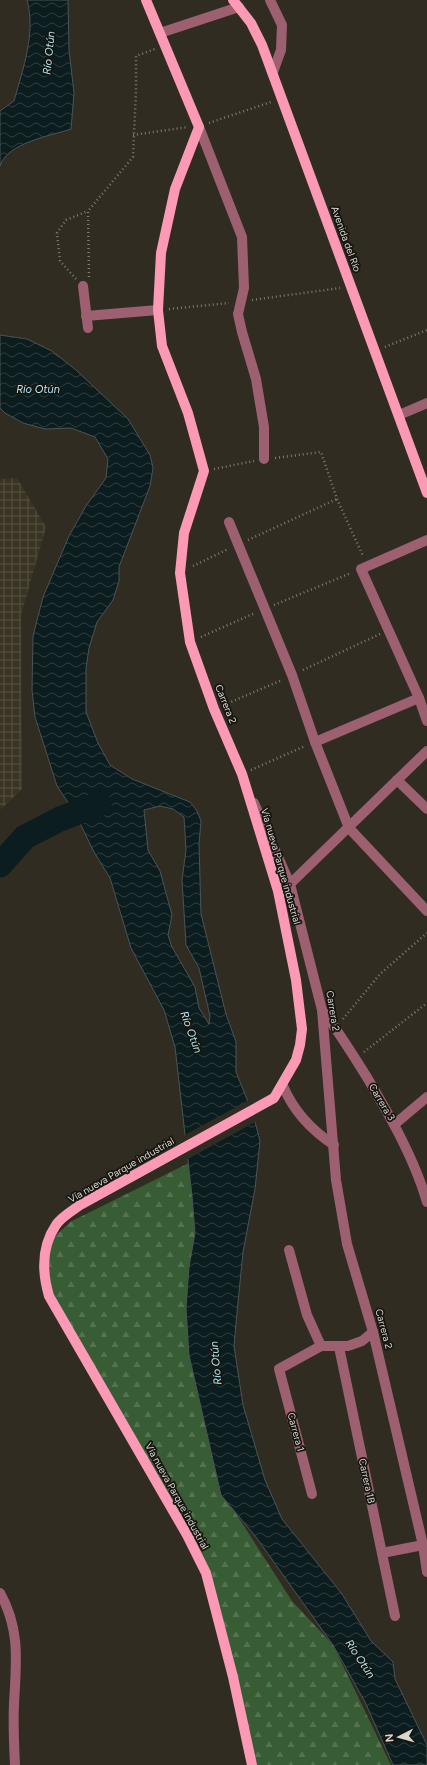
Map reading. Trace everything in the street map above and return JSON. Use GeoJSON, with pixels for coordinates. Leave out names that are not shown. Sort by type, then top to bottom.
{"type":"FeatureCollection","features":[{"type":"Feature","properties":{"kind":"main road"},"geometry":{"type":"LineString","coordinates":[[146,0],[199,126],[175,189],[161,253],[158,310]]}},
{"type":"Feature","properties":{"kind":"main road","name":"Avenida del Río"},"geometry":{"type":"LineString","coordinates":[[236,3],[251,23],[273,72],[426,488]]}},
{"type":"Feature","properties":{"kind":"main road","name":"Carrera 2"},"geometry":{"type":"LineString","coordinates":[[158,310],[162,346],[188,413],[204,471],[184,534],[180,573],[190,642],[214,709],[242,774]]}},
{"type":"Feature","properties":{"kind":"main road","name":"Vía nueva Parque industrial"},"geometry":{"type":"LineString","coordinates":[[242,774],[278,891],[296,980],[302,1029],[296,1060],[283,1086],[274,1098],[80,1205],[56,1224],[47,1244],[43,1268],[49,1296],[187,1535],[206,1573],[233,1677],[252,1765]]}},
{"type":"Feature","properties":{"kind":"street"},"geometry":{"type":"LineString","coordinates":[[270,0],[282,24],[281,50],[273,72]]}},
{"type":"Feature","properties":{"kind":"street"},"geometry":{"type":"LineString","coordinates":[[160,33],[236,3]]}},
{"type":"Feature","properties":{"kind":"street"},"geometry":{"type":"LineString","coordinates":[[199,126],[242,237],[244,288],[238,314],[256,379],[264,427],[264,459]]}},
{"type":"Feature","properties":{"kind":"street"},"geometry":{"type":"LineString","coordinates":[[83,286],[88,328]]}},
{"type":"Feature","properties":{"kind":"street"},"geometry":{"type":"LineString","coordinates":[[86,316],[158,310]]}},
{"type":"Feature","properties":{"kind":"street"},"geometry":{"type":"LineString","coordinates":[[398,415],[427,403]]}},
{"type":"Feature","properties":{"kind":"street"},"geometry":{"type":"LineString","coordinates":[[229,522],[292,675],[315,742],[349,828],[427,911]]}},
{"type":"Feature","properties":{"kind":"street"},"geometry":{"type":"LineString","coordinates":[[427,540],[361,569],[419,698],[427,721]]}},
{"type":"Feature","properties":{"kind":"street"},"geometry":{"type":"LineString","coordinates":[[315,742],[419,698]]}},
{"type":"Feature","properties":{"kind":"street"},"geometry":{"type":"LineString","coordinates":[[290,884],[427,752]]}},
{"type":"Feature","properties":{"kind":"street","name":"Carrera 2"},"geometry":{"type":"LineString","coordinates":[[242,774],[290,884],[322,1010],[336,1180],[347,1244],[373,1332],[423,1545],[427,1572]]}},
{"type":"Feature","properties":{"kind":"street"},"geometry":{"type":"LineString","coordinates":[[397,780],[427,809]]}},
{"type":"Feature","properties":{"kind":"street","name":"Carrera 3"},"geometry":{"type":"LineString","coordinates":[[322,1010],[336,1027],[395,1124],[421,1181],[427,1202]]}},
{"type":"Feature","properties":{"kind":"street"},"geometry":{"type":"LineString","coordinates":[[283,1086],[296,1111],[307,1124],[334,1145]]}},
{"type":"Feature","properties":{"kind":"street"},"geometry":{"type":"LineString","coordinates":[[395,1124],[427,1096]]}},
{"type":"Feature","properties":{"kind":"street"},"geometry":{"type":"LineString","coordinates":[[289,1250],[307,1315],[321,1346],[348,1346],[362,1341],[373,1332]]}},
{"type":"Feature","properties":{"kind":"street","name":"Carrera 1"},"geometry":{"type":"LineString","coordinates":[[312,1494],[279,1370],[321,1346]]}},
{"type":"Feature","properties":{"kind":"street","name":"Carrera 1B"},"geometry":{"type":"LineString","coordinates":[[339,1347],[395,1616]]}},
{"type":"Feature","properties":{"kind":"street"},"geometry":{"type":"LineString","coordinates":[[382,1552],[423,1545]]}},
{"type":"Feature","properties":{"kind":"street"},"geometry":{"type":"LineString","coordinates":[[0,1593],[15,1631],[17,1667],[14,1704],[15,1765]]}},
{"type":"Feature","properties":{"kind":"path"},"geometry":{"type":"LineString","coordinates":[[88,211],[89,279],[83,286],[60,261],[57,233],[66,220],[88,211],[133,157],[136,56],[164,45]]}},
{"type":"Feature","properties":{"kind":"path"},"geometry":{"type":"LineString","coordinates":[[133,135],[199,126],[283,98]]}},
{"type":"Feature","properties":{"kind":"path"},"geometry":{"type":"LineString","coordinates":[[158,310],[241,302],[351,286]]}},
{"type":"Feature","properties":{"kind":"path"},"geometry":{"type":"LineString","coordinates":[[375,351],[427,330]]}},
{"type":"Feature","properties":{"kind":"path"},"geometry":{"type":"LineString","coordinates":[[321,452],[337,499],[368,566]]}},
{"type":"Feature","properties":{"kind":"path"},"geometry":{"type":"LineString","coordinates":[[180,573],[238,544],[337,499]]}},
{"type":"Feature","properties":{"kind":"path"},"geometry":{"type":"LineString","coordinates":[[242,774],[315,742]]}},
{"type":"Feature","properties":{"kind":"path"},"geometry":{"type":"LineString","coordinates":[[336,1027],[380,974],[427,933]]}},
{"type":"Feature","properties":{"kind":"path"},"geometry":{"type":"LineString","coordinates":[[355,1058],[427,1003]]}},
{"type":"Feature","properties":{"kind":"shaded area"},"geometry":{"type":"Polygon","coordinates":[[[17,478],[46,527],[21,615],[22,789],[0,810],[0,479],[17,478]]]}},
{"type":"Feature","properties":{"kind":"green space"},"geometry":{"type":"Polygon","coordinates":[[[213,1151],[198,1394],[233,1509],[292,1601],[333,1645],[391,1765],[253,1765],[206,1573],[49,1296],[47,1244],[70,1222],[213,1151]]]}},
{"type":"Feature","properties":{"kind":"water","name":"Río Otún"},"geometry":{"type":"Polygon","coordinates":[[[27,0],[68,0],[69,50],[74,93],[71,129],[20,146],[4,158],[0,166],[0,111],[14,101],[24,64],[30,25],[27,0]]]}},
{"type":"Feature","properties":{"kind":"water","name":"Río Otún"},"geometry":{"type":"Polygon","coordinates":[[[0,335],[27,339],[52,351],[76,370],[128,419],[150,455],[153,468],[150,486],[119,567],[119,581],[113,600],[97,622],[89,648],[86,668],[86,712],[98,743],[110,765],[132,779],[190,802],[197,811],[201,821],[199,844],[201,914],[226,1014],[236,1042],[236,1072],[253,1114],[260,1141],[255,1189],[243,1252],[234,1346],[243,1405],[265,1480],[282,1519],[342,1594],[371,1641],[393,1662],[395,1679],[427,1745],[427,1765],[393,1765],[365,1702],[333,1645],[256,1537],[221,1495],[189,1355],[186,1308],[189,1267],[195,1233],[175,1047],[164,1010],[131,948],[110,878],[94,852],[75,813],[57,786],[35,717],[32,690],[33,636],[43,597],[69,536],[86,506],[106,478],[108,459],[95,437],[71,428],[45,429],[23,423],[5,413],[0,408],[0,335]],[[160,806],[144,810],[148,850],[160,871],[172,915],[168,935],[172,947],[195,987],[199,1008],[209,1024],[210,1016],[199,968],[186,945],[182,880],[186,850],[184,817],[173,809],[160,806]]]}},
{"type":"Feature","properties":{"kind":"pier"},"geometry":{"type":"Polygon","coordinates":[[[249,1100],[257,1121],[186,1160],[183,1136],[249,1100]]]}},
{"type":"Feature","properties":{"kind":"waterway"},"geometry":{"type":"LineString","coordinates":[[0,865],[25,837],[60,819],[99,804]]}}]}
